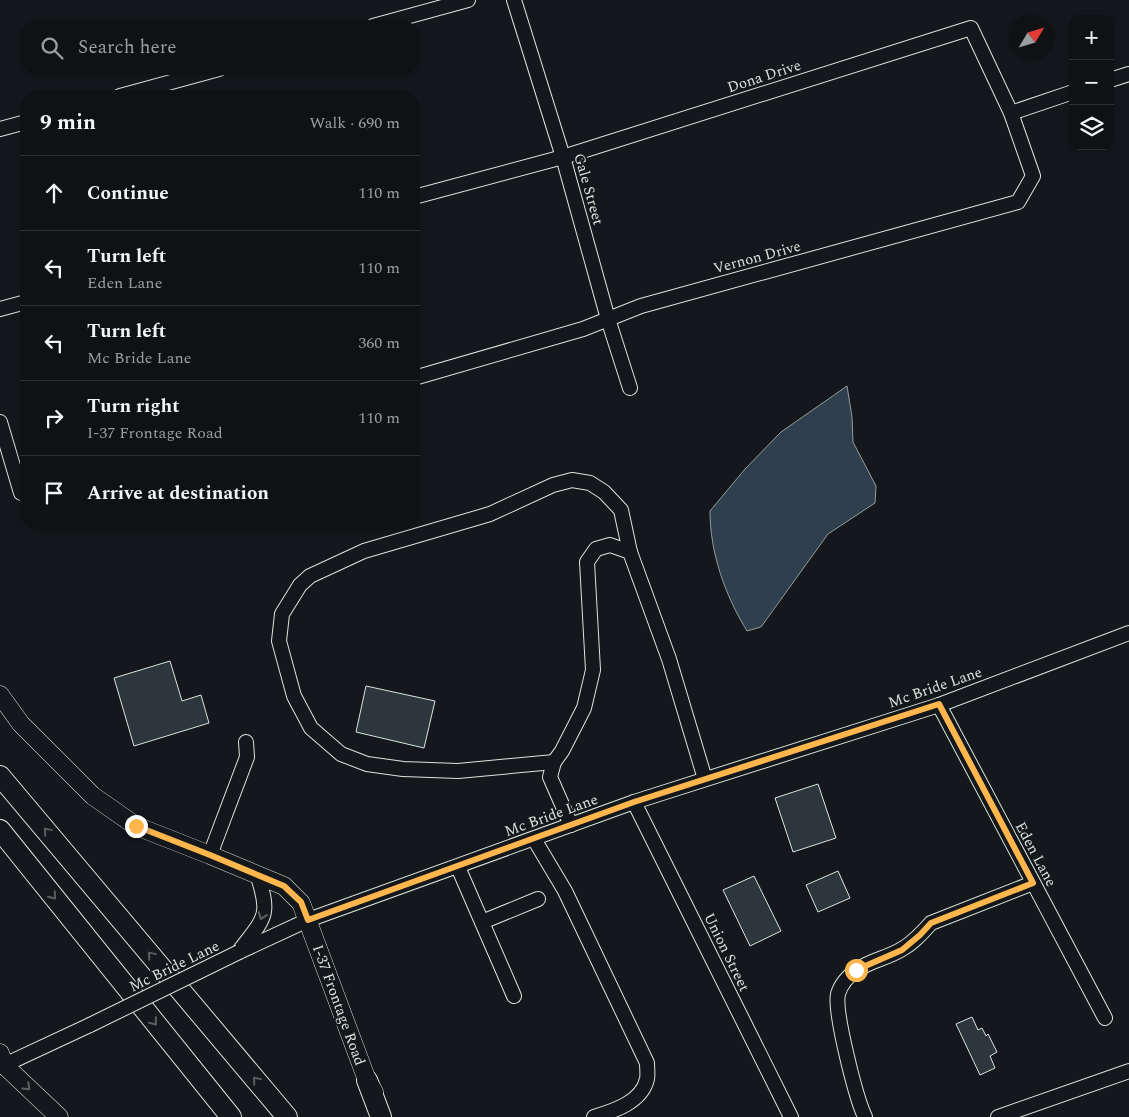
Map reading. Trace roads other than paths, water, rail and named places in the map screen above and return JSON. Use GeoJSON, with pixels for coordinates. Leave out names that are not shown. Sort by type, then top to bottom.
{"type":"FeatureCollection","features":[{"type":"Feature","properties":{"kind":"highway"},"geometry":{"type":"LineString","coordinates":[[0,776],[287,1117]]}},
{"type":"Feature","properties":{"kind":"highway"},"geometry":{"type":"LineString","coordinates":[[0,830],[231,1117]]}},
{"type":"Feature","properties":{"kind":"highway"},"geometry":{"type":"LineString","coordinates":[[367,1080],[381,1117]]}},
{"type":"Feature","properties":{"kind":"main road","name":"I-37 Frontage Road"},"geometry":{"type":"LineString","coordinates":[[0,695],[22,724],[93,796],[136,826],[257,874],[284,886],[295,895],[301,902],[367,1080],[387,1117]]}},
{"type":"Feature","properties":{"kind":"main road"},"geometry":{"type":"LineString","coordinates":[[1,1062],[59,1117]]}},
{"type":"Feature","properties":{"kind":"street"},"geometry":{"type":"LineString","coordinates":[[395,20],[468,0]]}},
{"type":"Feature","properties":{"kind":"street","name":"Gale Street"},"geometry":{"type":"LineString","coordinates":[[514,0],[563,157],[608,319],[630,388]]}},
{"type":"Feature","properties":{"kind":"street","name":"Dona Drive"},"geometry":{"type":"LineString","coordinates":[[420,195],[563,157],[971,28],[1011,113]]}},
{"type":"Feature","properties":{"kind":"street"},"geometry":{"type":"LineString","coordinates":[[1114,79],[1129,74]]}},
{"type":"Feature","properties":{"kind":"street"},"geometry":{"type":"LineString","coordinates":[[142,90],[197,75]]}},
{"type":"Feature","properties":{"kind":"street"},"geometry":{"type":"LineString","coordinates":[[1011,113],[1069,93]]}},
{"type":"Feature","properties":{"kind":"street","name":"Vernon Drive"},"geometry":{"type":"LineString","coordinates":[[420,376],[583,329],[641,306],[1018,202],[1033,176],[1011,113]]}},
{"type":"Feature","properties":{"kind":"street"},"geometry":{"type":"LineString","coordinates":[[0,130],[20,124]]}},
{"type":"Feature","properties":{"kind":"street"},"geometry":{"type":"LineString","coordinates":[[0,309],[20,304]]}},
{"type":"Feature","properties":{"kind":"street"},"geometry":{"type":"LineString","coordinates":[[0,422],[20,490]]}},
{"type":"Feature","properties":{"kind":"street"},"geometry":{"type":"LineString","coordinates":[[554,762],[458,771],[403,769],[367,764],[341,754],[311,728],[294,696],[279,641],[282,614],[300,585],[310,576],[364,551],[490,514],[553,485],[572,480],[590,482],[604,492],[621,510],[630,552],[669,659],[705,779]]}},
{"type":"Feature","properties":{"kind":"street"},"geometry":{"type":"LineString","coordinates":[[571,825],[550,777],[554,762],[562,751],[584,708],[593,670],[587,562],[596,549],[610,545],[630,552]]}},
{"type":"Feature","properties":{"kind":"street","name":"Mc Bride Lane"},"geometry":{"type":"LineString","coordinates":[[1,1062],[90,1025],[308,920],[634,802],[939,704],[1129,633]]}},
{"type":"Feature","properties":{"kind":"street","name":"Eden Lane"},"geometry":{"type":"LineString","coordinates":[[939,704],[1105,1018]]}},
{"type":"Feature","properties":{"kind":"street"},"geometry":{"type":"LineString","coordinates":[[210,855],[247,757],[246,742]]}},
{"type":"Feature","properties":{"kind":"street","name":"Union Street"},"geometry":{"type":"LineString","coordinates":[[634,802],[791,1117]]}},
{"type":"Feature","properties":{"kind":"street"},"geometry":{"type":"LineString","coordinates":[[534,839],[565,891],[646,1063],[647,1078],[643,1088],[635,1098],[617,1110],[594,1117]]}},
{"type":"Feature","properties":{"kind":"street"},"geometry":{"type":"LineString","coordinates":[[458,867],[514,996]]}},
{"type":"Feature","properties":{"kind":"street"},"geometry":{"type":"LineString","coordinates":[[239,952],[262,920],[265,910],[257,874]]}},
{"type":"Feature","properties":{"kind":"street"},"geometry":{"type":"LineString","coordinates":[[865,1117],[859,1106],[839,1013],[838,994],[844,981],[856,970],[902,950],[931,923],[1033,883]]}},
{"type":"Feature","properties":{"kind":"street"},"geometry":{"type":"LineString","coordinates":[[482,922],[538,899]]}},
{"type":"Feature","properties":{"kind":"street"},"geometry":{"type":"LineString","coordinates":[[998,1117],[1026,1113],[1129,1071]]}},
{"type":"Feature","properties":{"kind":"water"},"geometry":{"type":"Polygon","coordinates":[[[847,386],[852,417],[853,442],[876,486],[875,503],[828,534],[761,627],[747,631],[732,603],[720,573],[713,542],[710,511],[745,469],[781,432],[847,386]]]}}]}
